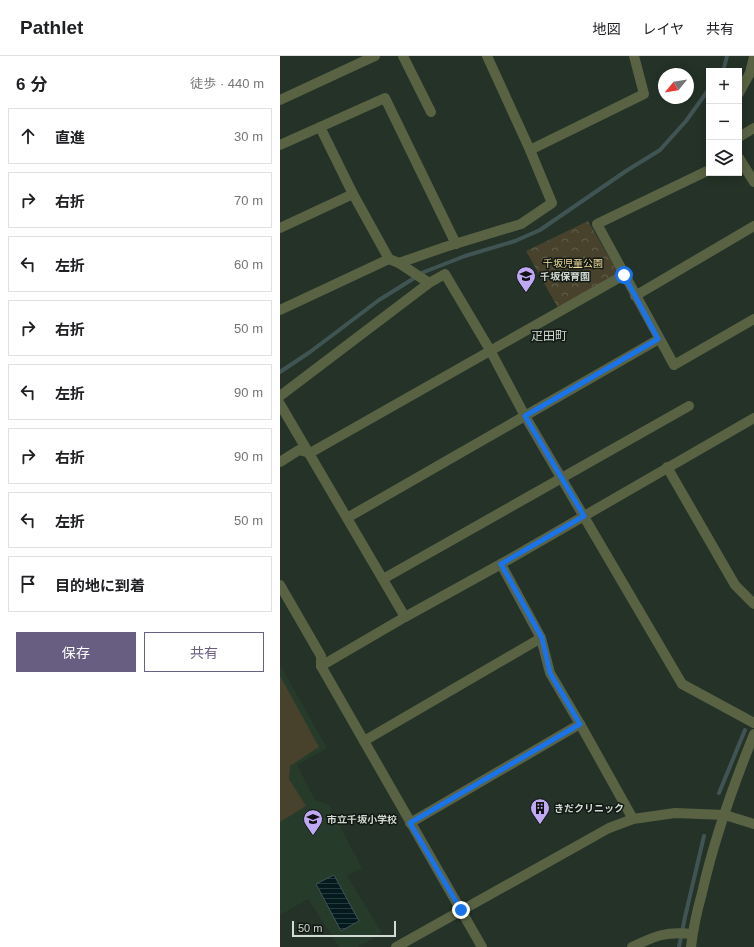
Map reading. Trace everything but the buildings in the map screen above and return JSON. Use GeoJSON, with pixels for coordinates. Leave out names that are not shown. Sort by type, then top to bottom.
{"type":"FeatureCollection","features":[{"type":"Feature","properties":{"kind":"street"},"geometry":{"type":"LineString","coordinates":[[280,100],[375,56]]}},
{"type":"Feature","properties":{"kind":"street"},"geometry":{"type":"LineString","coordinates":[[403,56],[430,112]]}},
{"type":"Feature","properties":{"kind":"street"},"geometry":{"type":"LineString","coordinates":[[280,310],[394,261],[521,224],[552,203],[530,150],[487,56]]}},
{"type":"Feature","properties":{"kind":"street"},"geometry":{"type":"LineString","coordinates":[[530,150],[644,94],[634,56]]}},
{"type":"Feature","properties":{"kind":"street"},"geometry":{"type":"LineString","coordinates":[[742,88],[750,73],[754,58]]}},
{"type":"Feature","properties":{"kind":"street"},"geometry":{"type":"LineString","coordinates":[[280,145],[385,98],[456,244]]}},
{"type":"Feature","properties":{"kind":"street"},"geometry":{"type":"LineString","coordinates":[[320,127],[353,194],[394,261],[425,281]]}},
{"type":"Feature","properties":{"kind":"street"},"geometry":{"type":"LineString","coordinates":[[742,134],[754,128]]}},
{"type":"Feature","properties":{"kind":"street"},"geometry":{"type":"LineString","coordinates":[[742,163],[754,182]]}},
{"type":"Feature","properties":{"kind":"street"},"geometry":{"type":"LineString","coordinates":[[706,171],[597,224],[658,339],[674,365],[754,319]]}},
{"type":"Feature","properties":{"kind":"street"},"geometry":{"type":"LineString","coordinates":[[280,228],[353,194]]}},
{"type":"Feature","properties":{"kind":"street"},"geometry":{"type":"LineString","coordinates":[[635,296],[754,226]]}},
{"type":"Feature","properties":{"kind":"street"},"geometry":{"type":"LineString","coordinates":[[280,396],[425,281],[445,274],[490,350],[525,416],[682,684],[754,723]]}},
{"type":"Feature","properties":{"kind":"street"},"geometry":{"type":"LineString","coordinates":[[280,462],[299,450],[310,453],[624,275]]}},
{"type":"Feature","properties":{"kind":"street"},"geometry":{"type":"LineString","coordinates":[[348,518],[658,339]]}},
{"type":"Feature","properties":{"kind":"street"},"geometry":{"type":"LineString","coordinates":[[280,404],[405,616]]}},
{"type":"Feature","properties":{"kind":"street"},"geometry":{"type":"LineString","coordinates":[[383,579],[689,406]]}},
{"type":"Feature","properties":{"kind":"street"},"geometry":{"type":"LineString","coordinates":[[321,666],[405,616],[501,564],[667,467],[754,420]]}},
{"type":"Feature","properties":{"kind":"street"},"geometry":{"type":"LineString","coordinates":[[667,467],[735,585],[754,604]]}},
{"type":"Feature","properties":{"kind":"street"},"geometry":{"type":"LineString","coordinates":[[501,564],[542,638],[550,673],[632,819]]}},
{"type":"Feature","properties":{"kind":"street"},"geometry":{"type":"LineString","coordinates":[[280,585],[321,656],[321,666],[482,947]]}},
{"type":"Feature","properties":{"kind":"street"},"geometry":{"type":"LineString","coordinates":[[364,741],[542,638]]}},
{"type":"Feature","properties":{"kind":"street"},"geometry":{"type":"LineString","coordinates":[[410,823],[580,724]]}},
{"type":"Feature","properties":{"kind":"street"},"geometry":{"type":"LineString","coordinates":[[691,947],[690,934],[709,863],[732,791],[754,734]]}},
{"type":"Feature","properties":{"kind":"street"},"geometry":{"type":"LineString","coordinates":[[396,947],[609,828],[632,819],[675,813],[725,815],[754,824]]}},
{"type":"Feature","properties":{"kind":"street"},"geometry":{"type":"LineString","coordinates":[[632,947],[654,937],[665,934],[690,934]]}},
{"type":"Feature","properties":{"kind":"shaded area","name":"市立千坂小学校"},"geometry":{"type":"Polygon","coordinates":[[[280,665],[327,748],[297,765],[315,800],[328,804],[362,868],[347,876],[382,933],[358,947],[339,947],[308,899],[280,915],[280,665]]]}},
{"type":"Feature","properties":{"kind":"green space","name":"千坂児童公園"},"geometry":{"type":"Polygon","coordinates":[[[588,221],[616,269],[615,275],[558,308],[526,251],[588,221]]]}},
{"type":"Feature","properties":{"kind":"green space"},"geometry":{"type":"Polygon","coordinates":[[[280,676],[319,747],[290,766],[289,779],[306,806],[280,822],[280,676]]]}},
{"type":"Feature","properties":{"kind":"water"},"geometry":{"type":"Polygon","coordinates":[[[334,875],[359,921],[341,931],[316,884],[334,875]]]}},
{"type":"Feature","properties":{"kind":"waterway"},"geometry":{"type":"LineString","coordinates":[[724,68],[727,56]]}},
{"type":"Feature","properties":{"kind":"waterway"},"geometry":{"type":"LineString","coordinates":[[280,372],[310,352],[379,300],[424,272],[465,256],[515,241],[540,230],[626,171],[660,150],[686,121],[706,93]]}},
{"type":"Feature","properties":{"kind":"waterway"},"geometry":{"type":"LineString","coordinates":[[719,793],[745,730]]}},
{"type":"Feature","properties":{"kind":"waterway"},"geometry":{"type":"LineString","coordinates":[[679,947],[704,836]]}},
{"type":"Feature","properties":{"kind":"place","name":"千坂保育園"},"geometry":{"type":"Point","coordinates":[526,293]}},
{"type":"Feature","properties":{"kind":"place","name":"きだクリニック"},"geometry":{"type":"Point","coordinates":[540,825]}},
{"type":"Feature","properties":{"kind":"place","name":"市立千坂小学校"},"geometry":{"type":"Point","coordinates":[313,836]}},
{"type":"Feature","properties":{"kind":"district","name":"疋田町"},"geometry":{"type":"Point","coordinates":[549,336]}},
{"type":"Feature","properties":{"kind":"route"},"geometry":{"type":"LineString","coordinates":[[461,910],[410,823],[580,724],[550,673],[542,638],[501,564],[584,516],[525,416],[557,396],[658,339],[624,275]]}}]}
